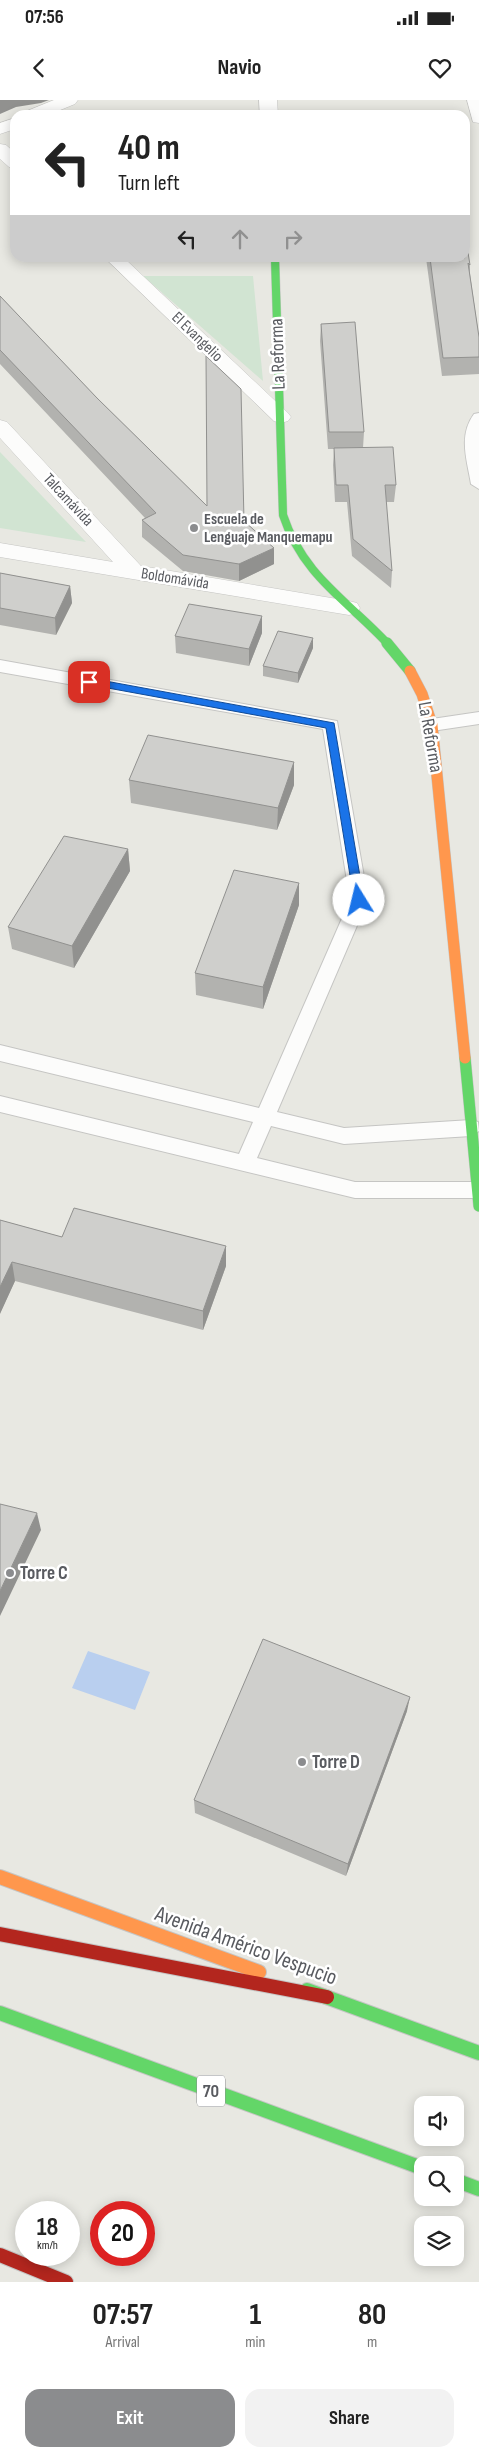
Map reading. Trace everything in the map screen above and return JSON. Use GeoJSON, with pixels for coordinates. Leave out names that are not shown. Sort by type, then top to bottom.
{"type":"FeatureCollection","features":[{"type":"Feature","properties":{"kind":"main road","name":"La Reforma"},"geometry":{"type":"LineString","coordinates":[[275,262],[283,514],[286,528],[302,559],[332,593],[383,639],[408,666],[421,689],[432,725],[478,1198]]}},
{"type":"Feature","properties":{"kind":"main road","name":"Avenida Américo Vespucio"},"geometry":{"type":"LineString","coordinates":[[0,1877],[479,2053]]}},
{"type":"Feature","properties":{"kind":"main road"},"geometry":{"type":"LineString","coordinates":[[0,1934],[327,1997]]}},
{"type":"Feature","properties":{"kind":"main road","name":"70"},"geometry":{"type":"LineString","coordinates":[[0,2012],[414,2165]]}},
{"type":"Feature","properties":{"kind":"main road"},"geometry":{"type":"LineString","coordinates":[[464,2183],[479,2188]]}},
{"type":"Feature","properties":{"kind":"main road"},"geometry":{"type":"LineString","coordinates":[[0,2255],[66,2282]]}},
{"type":"Feature","properties":{"kind":"street"},"geometry":{"type":"LineString","coordinates":[[45,110],[69,100]]}},
{"type":"Feature","properties":{"kind":"street"},"geometry":{"type":"LineString","coordinates":[[476,100],[479,118]]}},
{"type":"Feature","properties":{"kind":"street"},"geometry":{"type":"LineString","coordinates":[[0,149],[10,158]]}},
{"type":"Feature","properties":{"kind":"street","name":"El Evangelio"},"geometry":{"type":"LineString","coordinates":[[118,262],[281,416]]}},
{"type":"Feature","properties":{"kind":"street","name":"Talcamávida"},"geometry":{"type":"LineString","coordinates":[[0,426],[135,573]]}},
{"type":"Feature","properties":{"kind":"street","name":"Boldomávida"},"geometry":{"type":"LineString","coordinates":[[0,550],[349,608]]}},
{"type":"Feature","properties":{"kind":"lane"},"geometry":{"type":"LineString","coordinates":[[479,417],[475,421],[472,432],[479,484]]}},
{"type":"Feature","properties":{"kind":"lane"},"geometry":{"type":"LineString","coordinates":[[0,666],[330,725],[359,900],[244,1164]]}},
{"type":"Feature","properties":{"kind":"lane"},"geometry":{"type":"LineString","coordinates":[[432,725],[479,718]]}},
{"type":"Feature","properties":{"kind":"lane"},"geometry":{"type":"LineString","coordinates":[[0,1053],[344,1136],[471,1128]]}},
{"type":"Feature","properties":{"kind":"lane"},"geometry":{"type":"LineString","coordinates":[[0,1104],[354,1190],[478,1198]]}},
{"type":"Feature","properties":{"kind":"green space"},"geometry":{"type":"Polygon","coordinates":[[[143,276],[253,276],[263,381],[143,276]]]}},
{"type":"Feature","properties":{"kind":"green space"},"geometry":{"type":"Polygon","coordinates":[[[0,452],[86,542],[0,528],[0,452]]]}},
{"type":"Feature","properties":{"kind":"water"},"geometry":{"type":"Polygon","coordinates":[[[88,1651],[150,1672],[135,1710],[72,1688],[88,1651]]]}},
{"type":"Feature","properties":{"kind":"building"},"geometry":{"type":"Polygon","coordinates":[[[431,262],[470,262],[470,265],[468,263],[479,337],[479,357],[443,358],[431,262]]]}},
{"type":"Feature","properties":{"kind":"building"},"geometry":{"type":"Polygon","coordinates":[[[0,296],[97,398],[207,506],[206,356],[241,389],[244,521],[274,548],[239,564],[183,555],[142,520],[156,513],[0,350],[0,296]]]}},
{"type":"Feature","properties":{"kind":"building"},"geometry":{"type":"Polygon","coordinates":[[[355,322],[364,432],[329,432],[321,324],[355,322]]]}},
{"type":"Feature","properties":{"kind":"building"},"geometry":{"type":"Polygon","coordinates":[[[393,447],[396,485],[385,485],[392,571],[353,539],[348,485],[336,485],[334,448],[393,447]]]}},
{"type":"Feature","properties":{"kind":"building"},"geometry":{"type":"Polygon","coordinates":[[[0,573],[70,586],[55,618],[0,608],[0,573]]]}},
{"type":"Feature","properties":{"kind":"building"},"geometry":{"type":"Polygon","coordinates":[[[189,604],[262,616],[249,649],[175,636],[189,604]]]}},
{"type":"Feature","properties":{"kind":"building"},"geometry":{"type":"Polygon","coordinates":[[[278,631],[313,638],[298,673],[263,666],[278,631]]]}},
{"type":"Feature","properties":{"kind":"building"},"geometry":{"type":"Polygon","coordinates":[[[148,735],[294,762],[278,808],[129,780],[148,735]]]}},
{"type":"Feature","properties":{"kind":"building"},"geometry":{"type":"Polygon","coordinates":[[[64,836],[128,849],[72,946],[8,927],[64,836]]]}},
{"type":"Feature","properties":{"kind":"building"},"geometry":{"type":"Polygon","coordinates":[[[234,870],[299,883],[263,987],[195,973],[234,870]]]}},
{"type":"Feature","properties":{"kind":"building"},"geometry":{"type":"Polygon","coordinates":[[[74,1208],[226,1246],[203,1311],[12,1262],[0,1287],[0,1220],[62,1237],[74,1208]]]}},
{"type":"Feature","properties":{"kind":"building"},"geometry":{"type":"Polygon","coordinates":[[[0,1504],[37,1513],[0,1591],[0,1504]]]}},
{"type":"Feature","properties":{"kind":"building","name":"Torre D"},"geometry":{"type":"Polygon","coordinates":[[[263,1639],[410,1697],[348,1864],[194,1800],[263,1639]]]}},
{"type":"Feature","properties":{"kind":"traffic: fast"},"geometry":{"type":"LineString","coordinates":[[275,262],[283,515],[297,549],[316,575],[385,641],[410,671]]}},
{"type":"Feature","properties":{"kind":"traffic: fast"},"geometry":{"type":"LineString","coordinates":[[465,1058],[479,1206]]}},
{"type":"Feature","properties":{"kind":"traffic: fast"},"geometry":{"type":"LineString","coordinates":[[307,1990],[479,2053]]}},
{"type":"Feature","properties":{"kind":"traffic: fast"},"geometry":{"type":"LineString","coordinates":[[0,2013],[414,2165]]}},
{"type":"Feature","properties":{"kind":"traffic: fast"},"geometry":{"type":"LineString","coordinates":[[464,2183],[479,2189]]}},
{"type":"Feature","properties":{"kind":"traffic: slow"},"geometry":{"type":"LineString","coordinates":[[410,671],[422,694],[432,725],[465,1058]]}},
{"type":"Feature","properties":{"kind":"traffic: slow"},"geometry":{"type":"LineString","coordinates":[[0,1877],[259,1972]]}},
{"type":"Feature","properties":{"kind":"traffic: jam"},"geometry":{"type":"LineString","coordinates":[[0,1934],[327,1997]]}},
{"type":"Feature","properties":{"kind":"traffic: jam"},"geometry":{"type":"LineString","coordinates":[[0,2255],[66,2282]]}},
{"type":"Feature","properties":{"kind":"place","name":"Escuela de Lenguaje Manquemapu"},"geometry":{"type":"Point","coordinates":[194,528]}},
{"type":"Feature","properties":{"kind":"place","name":"Torre C"},"geometry":{"type":"Point","coordinates":[10,1573]}},
{"type":"Feature","properties":{"kind":"place","name":"Torre D"},"geometry":{"type":"Point","coordinates":[302,1762]}},
{"type":"Feature","properties":{"kind":"route"},"geometry":{"type":"LineString","coordinates":[[89,682],[330,725],[359,900]]}}]}
